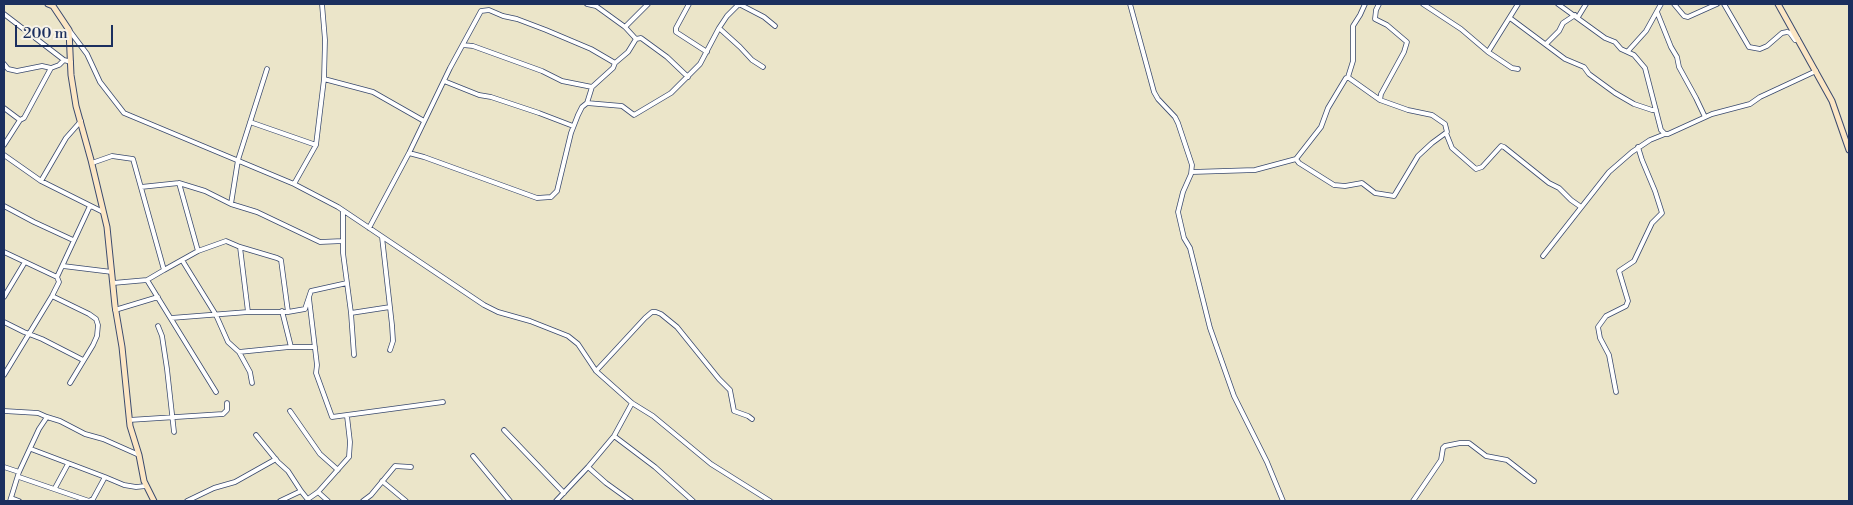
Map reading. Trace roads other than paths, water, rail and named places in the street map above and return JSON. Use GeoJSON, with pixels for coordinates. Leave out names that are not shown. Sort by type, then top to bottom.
{"type":"FeatureCollection","features":[{"type":"Feature","properties":{"kind":"street"},"geometry":{"type":"LineString","coordinates":[[48,4],[53,6],[87,54],[100,82],[124,113],[294,184],[343,211],[484,305],[498,312],[530,320],[574,340],[596,371],[632,403],[653,416],[711,464],[770,501]]}},
{"type":"Feature","properties":{"kind":"street"},"geometry":{"type":"LineString","coordinates":[[294,184],[316,145],[324,80],[325,40],[322,4]]}},
{"type":"Feature","properties":{"kind":"street"},"geometry":{"type":"LineString","coordinates":[[369,228],[462,46],[479,15],[489,4]]}},
{"type":"Feature","properties":{"kind":"street"},"geometry":{"type":"LineString","coordinates":[[587,4],[596,5],[625,27],[636,39]]}},
{"type":"Feature","properties":{"kind":"street"},"geometry":{"type":"LineString","coordinates":[[625,27],[648,4]]}},
{"type":"Feature","properties":{"kind":"street"},"geometry":{"type":"LineString","coordinates":[[689,4],[676,28],[676,32],[707,52]]}},
{"type":"Feature","properties":{"kind":"street"},"geometry":{"type":"LineString","coordinates":[[587,103],[622,106],[634,116],[671,94],[700,64],[719,28],[727,16],[739,4],[764,17],[775,26]]}},
{"type":"Feature","properties":{"kind":"street"},"geometry":{"type":"LineString","coordinates":[[1130,4],[1152,85],[1158,99],[1176,118],[1192,165],[1192,172],[1178,212],[1181,228],[1190,248],[1210,328],[1234,396],[1267,462],[1283,501]]}},
{"type":"Feature","properties":{"kind":"street"},"geometry":{"type":"LineString","coordinates":[[1192,172],[1254,170],[1296,159],[1321,127],[1328,108],[1344,80],[1348,77],[1353,65],[1353,26],[1365,4]]}},
{"type":"Feature","properties":{"kind":"street"},"geometry":{"type":"LineString","coordinates":[[1379,4],[1375,19],[1387,25],[1407,42],[1404,52],[1381,94],[1380,100]]}},
{"type":"Feature","properties":{"kind":"street"},"geometry":{"type":"LineString","coordinates":[[1424,4],[1461,29],[1488,52],[1512,68],[1518,69]]}},
{"type":"Feature","properties":{"kind":"street"},"geometry":{"type":"LineString","coordinates":[[1488,52],[1518,4]]}},
{"type":"Feature","properties":{"kind":"street"},"geometry":{"type":"LineString","coordinates":[[1558,4],[1605,38],[1615,42],[1621,49],[1634,55],[1645,68],[1661,130],[1665,134]]}},
{"type":"Feature","properties":{"kind":"street"},"geometry":{"type":"LineString","coordinates":[[1546,44],[1559,31],[1563,23],[1576,16],[1586,4]]}},
{"type":"Feature","properties":{"kind":"street"},"geometry":{"type":"LineString","coordinates":[[1628,51],[1646,31],[1662,4]]}},
{"type":"Feature","properties":{"kind":"street"},"geometry":{"type":"LineString","coordinates":[[1674,4],[1684,16],[1688,17],[1717,4]]}},
{"type":"Feature","properties":{"kind":"street"},"geometry":{"type":"LineString","coordinates":[[1724,4],[1749,47],[1760,49],[1786,32],[1790,33],[1795,40],[1798,39]]}},
{"type":"Feature","properties":{"kind":"street"},"geometry":{"type":"LineString","coordinates":[[1778,4],[1832,101],[1849,150]]}},
{"type":"Feature","properties":{"kind":"street"},"geometry":{"type":"LineString","coordinates":[[485,9],[517,19],[576,42],[611,59],[615,63]]}},
{"type":"Feature","properties":{"kind":"street"},"geometry":{"type":"LineString","coordinates":[[1657,12],[1677,57],[1679,67],[1705,117]]}},
{"type":"Feature","properties":{"kind":"street"},"geometry":{"type":"LineString","coordinates":[[4,14],[64,60],[71,62]]}},
{"type":"Feature","properties":{"kind":"street"},"geometry":{"type":"LineString","coordinates":[[1510,18],[1526,32],[1566,59],[1584,67],[1589,74],[1615,93],[1634,104],[1656,110]]}},
{"type":"Feature","properties":{"kind":"street"},"geometry":{"type":"LineString","coordinates":[[719,28],[752,60],[763,67]]}},
{"type":"Feature","properties":{"kind":"street"},"geometry":{"type":"LineString","coordinates":[[69,30],[76,106],[107,227],[129,420],[146,486],[154,501]]}},
{"type":"Feature","properties":{"kind":"street"},"geometry":{"type":"LineString","coordinates":[[636,39],[641,38],[667,57],[688,77]]}},
{"type":"Feature","properties":{"kind":"street"},"geometry":{"type":"LineString","coordinates":[[409,153],[537,198],[548,198],[555,195],[573,126],[582,107],[587,103],[592,87],[628,52],[636,39]]}},
{"type":"Feature","properties":{"kind":"street"},"geometry":{"type":"LineString","coordinates":[[462,46],[473,46],[542,71],[562,82],[592,87]]}},
{"type":"Feature","properties":{"kind":"street"},"geometry":{"type":"LineString","coordinates":[[4,64],[7,71],[17,71],[42,66],[51,68],[59,65],[64,60]]}},
{"type":"Feature","properties":{"kind":"street"},"geometry":{"type":"LineString","coordinates":[[4,146],[51,68]]}},
{"type":"Feature","properties":{"kind":"street"},"geometry":{"type":"LineString","coordinates":[[231,204],[238,160],[267,69]]}},
{"type":"Feature","properties":{"kind":"street"},"geometry":{"type":"LineString","coordinates":[[1544,256],[1609,172],[1638,147],[1705,117],[1750,104],[1760,97],[1816,71]]}},
{"type":"Feature","properties":{"kind":"street"},"geometry":{"type":"LineString","coordinates":[[1348,77],[1380,100],[1408,110],[1432,115],[1446,124],[1446,133],[1452,148],[1476,169],[1482,167],[1501,146],[1504,147],[1581,207]]}},
{"type":"Feature","properties":{"kind":"street"},"geometry":{"type":"LineString","coordinates":[[324,80],[373,92],[424,121]]}},
{"type":"Feature","properties":{"kind":"street"},"geometry":{"type":"LineString","coordinates":[[444,81],[573,126]]}},
{"type":"Feature","properties":{"kind":"street"},"geometry":{"type":"LineString","coordinates":[[4,108],[20,118]]}},
{"type":"Feature","properties":{"kind":"street"},"geometry":{"type":"LineString","coordinates":[[40,181],[66,138],[81,121]]}},
{"type":"Feature","properties":{"kind":"street"},"geometry":{"type":"LineString","coordinates":[[250,122],[316,145]]}},
{"type":"Feature","properties":{"kind":"street"},"geometry":{"type":"LineString","coordinates":[[1296,159],[1299,163],[1334,185],[1345,186],[1362,183],[1375,193],[1394,196],[1418,156],[1446,133]]}},
{"type":"Feature","properties":{"kind":"street"},"geometry":{"type":"LineString","coordinates":[[1616,392],[1609,355],[1600,338],[1598,327],[1606,316],[1626,306],[1628,301],[1619,271],[1634,260],[1652,223],[1662,213],[1656,191],[1638,147]]}},
{"type":"Feature","properties":{"kind":"street"},"geometry":{"type":"LineString","coordinates":[[4,155],[40,181],[103,212]]}},
{"type":"Feature","properties":{"kind":"street"},"geometry":{"type":"LineString","coordinates":[[92,163],[112,156],[133,159],[164,270]]}},
{"type":"Feature","properties":{"kind":"street"},"geometry":{"type":"LineString","coordinates":[[141,187],[179,182],[205,190],[231,204],[258,212],[320,242],[343,241]]}},
{"type":"Feature","properties":{"kind":"street"},"geometry":{"type":"LineString","coordinates":[[179,182],[198,251]]}},
{"type":"Feature","properties":{"kind":"street"},"geometry":{"type":"LineString","coordinates":[[4,206],[73,240]]}},
{"type":"Feature","properties":{"kind":"street"},"geometry":{"type":"LineString","coordinates":[[4,375],[52,296],[58,282],[57,277],[90,206]]}},
{"type":"Feature","properties":{"kind":"street"},"geometry":{"type":"LineString","coordinates":[[343,211],[343,241],[354,355]]}},
{"type":"Feature","properties":{"kind":"street"},"geometry":{"type":"LineString","coordinates":[[382,236],[394,341],[390,350]]}},
{"type":"Feature","properties":{"kind":"street"},"geometry":{"type":"LineString","coordinates":[[113,283],[147,280],[198,251],[226,241],[281,260],[288,312]]}},
{"type":"Feature","properties":{"kind":"street"},"geometry":{"type":"LineString","coordinates":[[240,247],[249,307],[248,312]]}},
{"type":"Feature","properties":{"kind":"street"},"geometry":{"type":"LineString","coordinates":[[4,252],[57,277]]}},
{"type":"Feature","properties":{"kind":"street"},"geometry":{"type":"LineString","coordinates":[[182,260],[216,315],[228,342],[239,352],[250,372],[252,383]]}},
{"type":"Feature","properties":{"kind":"street"},"geometry":{"type":"LineString","coordinates":[[4,297],[25,262]]}},
{"type":"Feature","properties":{"kind":"street"},"geometry":{"type":"LineString","coordinates":[[63,266],[112,272]]}},
{"type":"Feature","properties":{"kind":"street"},"geometry":{"type":"LineString","coordinates":[[147,280],[216,392]]}},
{"type":"Feature","properties":{"kind":"street"},"geometry":{"type":"LineString","coordinates":[[347,283],[309,293],[316,373],[332,417],[442,402]]}},
{"type":"Feature","properties":{"kind":"street"},"geometry":{"type":"LineString","coordinates":[[52,296],[89,314],[97,322],[97,336],[70,383]]}},
{"type":"Feature","properties":{"kind":"street"},"geometry":{"type":"LineString","coordinates":[[115,310],[158,298]]}},
{"type":"Feature","properties":{"kind":"street"},"geometry":{"type":"LineString","coordinates":[[170,318],[248,312],[288,312],[305,308],[309,298]]}},
{"type":"Feature","properties":{"kind":"street"},"geometry":{"type":"LineString","coordinates":[[351,313],[390,308]]}},
{"type":"Feature","properties":{"kind":"street"},"geometry":{"type":"LineString","coordinates":[[282,311],[291,347]]}},
{"type":"Feature","properties":{"kind":"street"},"geometry":{"type":"LineString","coordinates":[[596,371],[645,318],[652,312],[656,312],[677,328],[727,386],[730,390],[734,411],[752,418]]}},
{"type":"Feature","properties":{"kind":"street"},"geometry":{"type":"LineString","coordinates":[[4,322],[83,360]]}},
{"type":"Feature","properties":{"kind":"street"},"geometry":{"type":"LineString","coordinates":[[158,326],[162,336],[166,361],[174,432]]}},
{"type":"Feature","properties":{"kind":"street"},"geometry":{"type":"LineString","coordinates":[[239,352],[291,347],[315,347]]}},
{"type":"Feature","properties":{"kind":"street"},"geometry":{"type":"LineString","coordinates":[[129,420],[223,414],[228,410],[227,403]]}},
{"type":"Feature","properties":{"kind":"street"},"geometry":{"type":"LineString","coordinates":[[559,500],[614,436],[632,403]]}},
{"type":"Feature","properties":{"kind":"street"},"geometry":{"type":"LineString","coordinates":[[4,411],[38,413],[139,455]]}},
{"type":"Feature","properties":{"kind":"street"},"geometry":{"type":"LineString","coordinates":[[290,411],[320,454],[338,470]]}},
{"type":"Feature","properties":{"kind":"street"},"geometry":{"type":"LineString","coordinates":[[256,435],[288,471],[300,491],[309,500],[349,457],[350,442],[347,416]]}},
{"type":"Feature","properties":{"kind":"street"},"geometry":{"type":"LineString","coordinates":[[19,501],[11,500],[19,472],[47,417]]}},
{"type":"Feature","properties":{"kind":"street"},"geometry":{"type":"LineString","coordinates":[[504,430],[564,493]]}},
{"type":"Feature","properties":{"kind":"street"},"geometry":{"type":"LineString","coordinates":[[614,436],[655,467],[693,501]]}},
{"type":"Feature","properties":{"kind":"street"},"geometry":{"type":"LineString","coordinates":[[1413,501],[1441,460],[1443,448],[1460,443],[1469,443],[1486,456],[1507,460],[1534,481]]}},
{"type":"Feature","properties":{"kind":"street"},"geometry":{"type":"LineString","coordinates":[[31,449],[124,485],[146,486]]}},
{"type":"Feature","properties":{"kind":"street"},"geometry":{"type":"LineString","coordinates":[[474,456],[510,501]]}},
{"type":"Feature","properties":{"kind":"street"},"geometry":{"type":"LineString","coordinates":[[187,501],[214,488],[235,482],[276,459]]}},
{"type":"Feature","properties":{"kind":"street"},"geometry":{"type":"LineString","coordinates":[[55,488],[68,464]]}},
{"type":"Feature","properties":{"kind":"street"},"geometry":{"type":"LineString","coordinates":[[363,501],[371,495],[395,466],[411,467]]}},
{"type":"Feature","properties":{"kind":"street"},"geometry":{"type":"LineString","coordinates":[[4,467],[19,472]]}},
{"type":"Feature","properties":{"kind":"street"},"geometry":{"type":"LineString","coordinates":[[588,467],[631,501]]}},
{"type":"Feature","properties":{"kind":"street"},"geometry":{"type":"LineString","coordinates":[[18,477],[90,501],[104,478]]}},
{"type":"Feature","properties":{"kind":"street"},"geometry":{"type":"LineString","coordinates":[[382,482],[406,501]]}},
{"type":"Feature","properties":{"kind":"street"},"geometry":{"type":"LineString","coordinates":[[280,501],[300,491]]}},
{"type":"Feature","properties":{"kind":"street"},"geometry":{"type":"LineString","coordinates":[[318,492],[328,501]]}}]}
